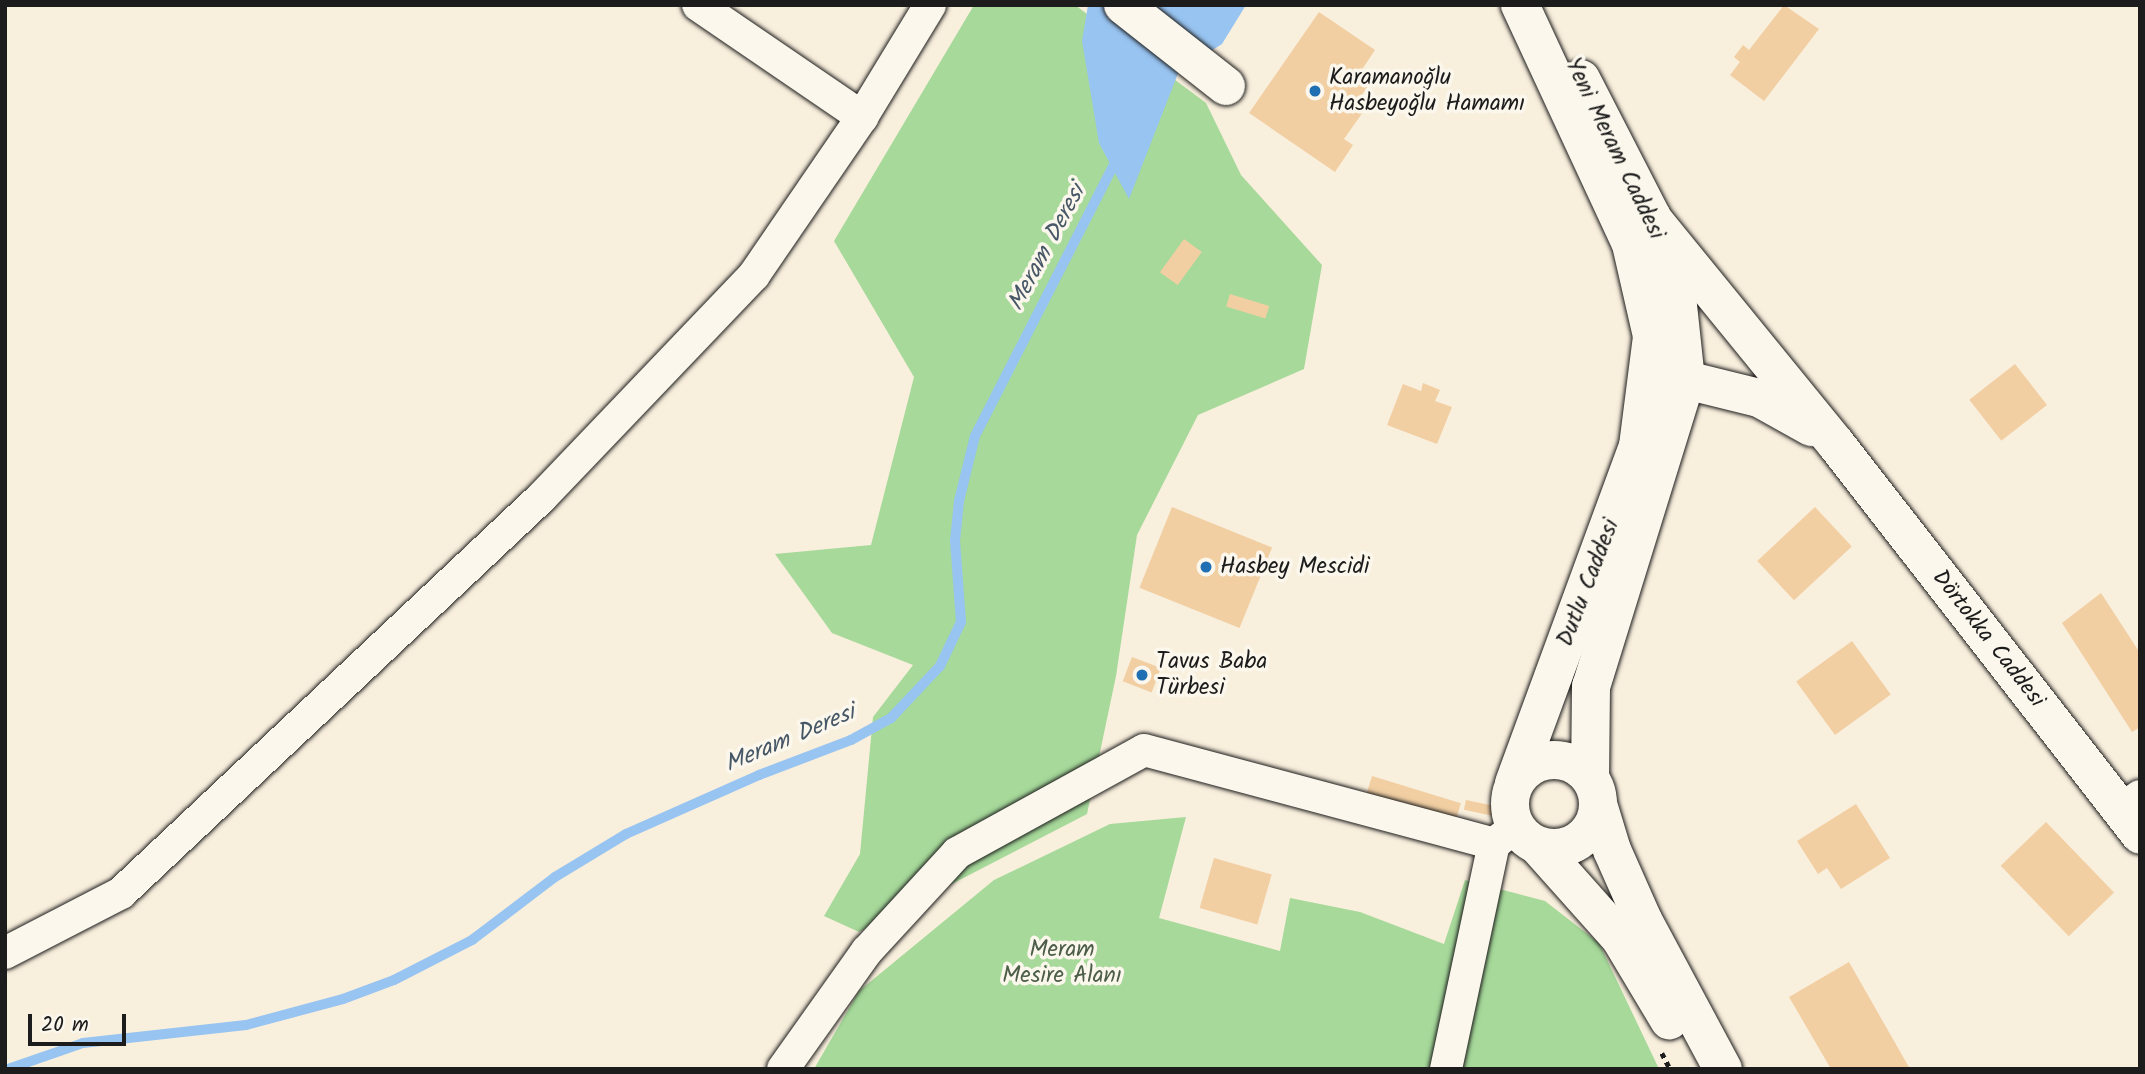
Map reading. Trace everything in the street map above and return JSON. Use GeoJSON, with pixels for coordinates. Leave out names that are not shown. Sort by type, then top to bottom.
{"type":"FeatureCollection","features":[{"type":"Feature","properties":{"kind":"main road"},"geometry":{"type":"LineString","coordinates":[[1123,5],[1226,86]]}},
{"type":"Feature","properties":{"kind":"main road","name":"Yeni Meram Caddesi"},"geometry":{"type":"LineString","coordinates":[[1520,5],[1631,244],[1652,336],[1646,379]]}},
{"type":"Feature","properties":{"kind":"main road","name":"Yeni Meram Caddesi"},"geometry":{"type":"LineString","coordinates":[[1543,5],[1652,218],[1677,296],[1686,380]]}},
{"type":"Feature","properties":{"kind":"main road","name":"Dörtokka Caddesi"},"geometry":{"type":"LineString","coordinates":[[1652,218],[2134,814]]}},
{"type":"Feature","properties":{"kind":"main road","name":"Dörtokka Caddesi"},"geometry":{"type":"LineString","coordinates":[[1646,379],[1686,380],[1759,398],[1836,444]]}},
{"type":"Feature","properties":{"kind":"main road","name":"Dutlu Caddesi"},"geometry":{"type":"LineString","coordinates":[[1514,783],[1624,490],[1638,446],[1646,379]]}},
{"type":"Feature","properties":{"kind":"main road","name":"Dutlu Caddesi"},"geometry":{"type":"LineString","coordinates":[[1686,380],[1591,686],[1594,791],[1612,850],[1643,920],[1723,1069]]}},
{"type":"Feature","properties":{"kind":"main road"},"geometry":{"type":"LineString","coordinates":[[1516,839],[1553,849],[1579,841],[1590,831],[1594,791],[1567,761],[1552,759],[1524,771],[1514,783],[1510,813],[1516,839],[1620,937],[1698,1069]]}},
{"type":"Feature","properties":{"kind":"street"},"geometry":{"type":"LineString","coordinates":[[698,5],[862,117]]}},
{"type":"Feature","properties":{"kind":"street"},"geometry":{"type":"LineString","coordinates":[[5,953],[121,892],[542,497],[754,275],[862,117],[930,5]]}},
{"type":"Feature","properties":{"kind":"street"},"geometry":{"type":"LineString","coordinates":[[783,1069],[867,951],[957,853],[1144,750],[1516,839],[1446,1069]]}},
{"type":"Feature","properties":{"kind":"green space"},"geometry":{"type":"Polygon","coordinates":[[[974,5],[1075,5],[1206,103],[1241,175],[1322,265],[1304,369],[1198,415],[1137,535],[1116,676],[1087,814],[859,932],[824,916],[860,854],[873,717],[913,665],[832,633],[775,554],[871,545],[914,377],[834,241],[974,5]]]}},
{"type":"Feature","properties":{"kind":"green space","name":"Meram Mesire Alanı"},"geometry":{"type":"Polygon","coordinates":[[[1186,817],[1159,918],[1280,951],[1290,898],[1360,912],[1444,944],[1465,880],[1545,901],[1599,943],[1659,1069],[814,1069],[859,991],[994,880],[1110,824],[1186,817]]]}},
{"type":"Feature","properties":{"kind":"water"},"geometry":{"type":"Polygon","coordinates":[[[1088,5],[1246,5],[1222,44],[1179,71],[1129,199],[1099,143],[1082,41],[1088,5]]]}},
{"type":"Feature","properties":{"kind":"building"},"geometry":{"type":"Polygon","coordinates":[[[1784,5],[1819,29],[1764,101],[1730,75],[1740,62],[1734,57],[1743,45],[1749,50],[1784,5]]]}},
{"type":"Feature","properties":{"kind":"building","name":"Karamanoğlu Hasbeyoğlu Hamamı"},"geometry":{"type":"Polygon","coordinates":[[[1319,12],[1375,50],[1359,74],[1371,82],[1359,99],[1368,105],[1344,139],[1353,145],[1335,172],[1249,113],[1319,12]]]}},
{"type":"Feature","properties":{"kind":"building"},"geometry":{"type":"Polygon","coordinates":[[[1184,239],[1202,252],[1178,285],[1160,272],[1184,239]]]}},
{"type":"Feature","properties":{"kind":"building"},"geometry":{"type":"Polygon","coordinates":[[[1230,294],[1269,306],[1265,318],[1226,306],[1230,294]]]}},
{"type":"Feature","properties":{"kind":"building"},"geometry":{"type":"Polygon","coordinates":[[[2015,364],[2047,405],[2001,441],[1969,400],[2015,364]]]}},
{"type":"Feature","properties":{"kind":"building"},"geometry":{"type":"Polygon","coordinates":[[[1423,383],[1440,390],[1435,401],[1452,407],[1437,444],[1387,425],[1403,384],[1421,391],[1423,383]]]}},
{"type":"Feature","properties":{"kind":"building","name":"Hasbey Mescidi"},"geometry":{"type":"Polygon","coordinates":[[[1172,507],[1272,547],[1240,628],[1139,588],[1172,507]]]}},
{"type":"Feature","properties":{"kind":"building"},"geometry":{"type":"Polygon","coordinates":[[[1815,507],[1852,546],[1794,600],[1757,561],[1815,507]]]}},
{"type":"Feature","properties":{"kind":"building"},"geometry":{"type":"Polygon","coordinates":[[[2101,593],[2140,653],[2140,727],[2132,732],[2062,623],[2101,593]]]}},
{"type":"Feature","properties":{"kind":"building"},"geometry":{"type":"Polygon","coordinates":[[[1852,641],[1891,694],[1835,735],[1796,682],[1852,641]]]}},
{"type":"Feature","properties":{"kind":"building","name":"Tavus Baba Türbesi"},"geometry":{"type":"Polygon","coordinates":[[[1132,657],[1161,668],[1152,692],[1123,681],[1132,657]]]}},
{"type":"Feature","properties":{"kind":"building"},"geometry":{"type":"Polygon","coordinates":[[[1372,776],[1461,803],[1455,821],[1366,794],[1372,776]]]}},
{"type":"Feature","properties":{"kind":"building"},"geometry":{"type":"Polygon","coordinates":[[[1466,800],[1494,806],[1492,816],[1464,810],[1466,800]]]}},
{"type":"Feature","properties":{"kind":"building"},"geometry":{"type":"Polygon","coordinates":[[[1856,804],[1890,858],[1841,889],[1827,868],[1818,874],[1797,841],[1856,804]]]}},
{"type":"Feature","properties":{"kind":"building"},"geometry":{"type":"Polygon","coordinates":[[[2046,822],[2114,892],[2069,936],[2001,866],[2046,822]]]}},
{"type":"Feature","properties":{"kind":"building"},"geometry":{"type":"Polygon","coordinates":[[[1214,858],[1272,875],[1257,925],[1200,908],[1214,858]]]}},
{"type":"Feature","properties":{"kind":"building"},"geometry":{"type":"Polygon","coordinates":[[[1849,962],[1910,1069],[1831,1069],[1789,997],[1849,962]]]}},
{"type":"Feature","properties":{"kind":"waterway","name":"Meram Deresi"},"geometry":{"type":"LineString","coordinates":[[8,1069],[83,1043],[246,1025],[343,999],[394,980],[472,940],[555,877],[626,834],[759,775],[851,740],[891,718],[940,666],[961,622],[955,541],[959,501],[975,436],[1117,158]]}},
{"type":"Feature","properties":{"kind":"place","name":"Karamanoğlu Hasbeyoğlu Hamamı"},"geometry":{"type":"Point","coordinates":[1315,91]}},
{"type":"Feature","properties":{"kind":"place","name":"Hasbey Mescidi"},"geometry":{"type":"Point","coordinates":[1206,567]}},
{"type":"Feature","properties":{"kind":"place","name":"Tavus Baba Türbesi"},"geometry":{"type":"Point","coordinates":[1142,675]}}]}
